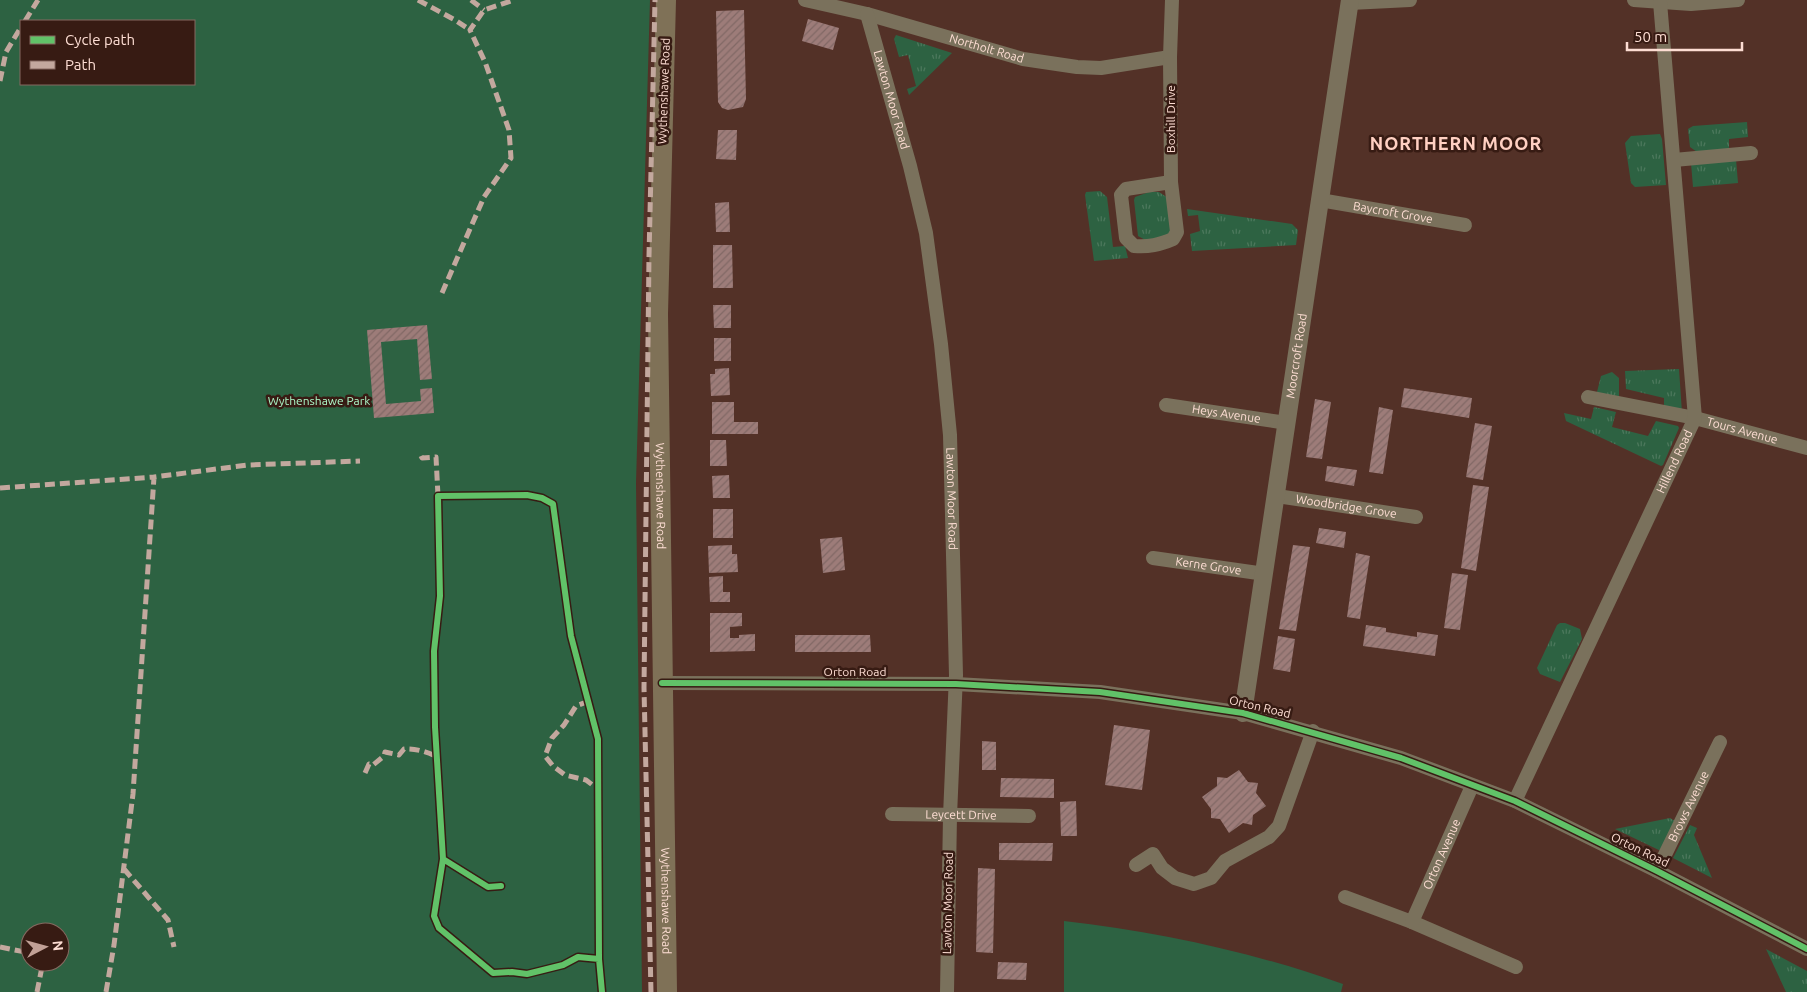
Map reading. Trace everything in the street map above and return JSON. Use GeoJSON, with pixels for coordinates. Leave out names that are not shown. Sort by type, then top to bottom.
{"type":"FeatureCollection","features":[{"type":"Feature","properties":{"kind":"main road","name":"Wythenshawe Road"},"geometry":{"type":"LineString","coordinates":[[666,0],[658,314],[667,992]]}},
{"type":"Feature","properties":{"kind":"street","name":"Northolt Road"},"geometry":{"type":"LineString","coordinates":[[805,0],[867,14],[1023,60],[1077,67],[1102,68],[1170,57]]}},
{"type":"Feature","properties":{"kind":"street","name":"Boxhill Drive"},"geometry":{"type":"LineString","coordinates":[[1171,182],[1126,189],[1121,195],[1126,238],[1134,246],[1150,247],[1173,239],[1177,232],[1171,182],[1170,57],[1172,0]]}},
{"type":"Feature","properties":{"kind":"street"},"geometry":{"type":"LineString","coordinates":[[1350,2],[1410,0]]}},
{"type":"Feature","properties":{"kind":"street"},"geometry":{"type":"LineString","coordinates":[[1634,0],[1691,4],[1738,0]]}},
{"type":"Feature","properties":{"kind":"street","name":"Moorcroft Road"},"geometry":{"type":"LineString","coordinates":[[1243,713],[1350,2]]}},
{"type":"Feature","properties":{"kind":"street","name":"Hillend Road"},"geometry":{"type":"LineString","coordinates":[[1515,801],[1695,418],[1660,2]]}},
{"type":"Feature","properties":{"kind":"street","name":"Lawton Moor Road"},"geometry":{"type":"LineString","coordinates":[[867,14],[910,166],[926,233],[941,344],[950,435],[956,684],[950,816],[947,992]]}},
{"type":"Feature","properties":{"kind":"street"},"geometry":{"type":"LineString","coordinates":[[1674,160],[1751,153]]}},
{"type":"Feature","properties":{"kind":"street","name":"Baycroft Grove"},"geometry":{"type":"LineString","coordinates":[[1320,200],[1465,225]]}},
{"type":"Feature","properties":{"kind":"street","name":"Tours Avenue"},"geometry":{"type":"LineString","coordinates":[[1588,397],[1695,418],[1807,448]]}},
{"type":"Feature","properties":{"kind":"street","name":"Heys Avenue"},"geometry":{"type":"LineString","coordinates":[[1166,405],[1288,423]]}},
{"type":"Feature","properties":{"kind":"street","name":"Woodbridge Grove"},"geometry":{"type":"LineString","coordinates":[[1277,496],[1416,517]]}},
{"type":"Feature","properties":{"kind":"street","name":"Kerne Grove"},"geometry":{"type":"LineString","coordinates":[[1153,558],[1265,574]]}},
{"type":"Feature","properties":{"kind":"street","name":"Orton Road"},"geometry":{"type":"LineString","coordinates":[[662,682],[956,684],[1100,692],[1243,713],[1401,758],[1515,801],[1657,871],[1807,949]]}},
{"type":"Feature","properties":{"kind":"street"},"geometry":{"type":"LineString","coordinates":[[1136,865],[1153,854],[1162,868],[1175,878],[1194,884],[1211,878],[1226,861],[1269,837],[1279,826],[1313,732]]}},
{"type":"Feature","properties":{"kind":"street","name":"Brows Avenue"},"geometry":{"type":"LineString","coordinates":[[1657,871],[1720,742]]}},
{"type":"Feature","properties":{"kind":"street","name":"Orton Avenue"},"geometry":{"type":"LineString","coordinates":[[1412,922],[1472,786]]}},
{"type":"Feature","properties":{"kind":"street","name":"Leycett Drive"},"geometry":{"type":"LineString","coordinates":[[892,814],[1029,816]]}},
{"type":"Feature","properties":{"kind":"street"},"geometry":{"type":"LineString","coordinates":[[1346,897],[1412,922],[1516,967]]}},
{"type":"Feature","properties":{"kind":"green space","name":"Wythenshawe Park"},"geometry":{"type":"Polygon","coordinates":[[[0,0],[650,0],[636,483],[642,992],[0,992],[0,0]]]}},
{"type":"Feature","properties":{"kind":"green space"},"geometry":{"type":"Polygon","coordinates":[[[896,35],[952,53],[909,95],[907,89],[916,86],[908,55],[899,57],[894,39],[896,35]]]}},
{"type":"Feature","properties":{"kind":"green space"},"geometry":{"type":"Polygon","coordinates":[[[1747,122],[1748,137],[1729,139],[1729,150],[1697,152],[1690,147],[1688,129],[1693,126],[1747,122]]]}},
{"type":"Feature","properties":{"kind":"green space"},"geometry":{"type":"Polygon","coordinates":[[[1660,134],[1666,185],[1635,187],[1631,183],[1625,143],[1631,136],[1660,134]]]}},
{"type":"Feature","properties":{"kind":"green space"},"geometry":{"type":"Polygon","coordinates":[[[1736,159],[1738,183],[1693,187],[1691,163],[1736,159]]]}},
{"type":"Feature","properties":{"kind":"green space"},"geometry":{"type":"Polygon","coordinates":[[[1100,191],[1107,197],[1113,247],[1125,246],[1128,258],[1094,261],[1085,195],[1086,192],[1100,191]]]}},
{"type":"Feature","properties":{"kind":"green space"},"geometry":{"type":"Polygon","coordinates":[[[1149,192],[1159,192],[1168,198],[1171,234],[1149,242],[1138,236],[1134,200],[1135,197],[1149,192]]]}},
{"type":"Feature","properties":{"kind":"green space"},"geometry":{"type":"Polygon","coordinates":[[[1187,209],[1292,224],[1298,230],[1296,245],[1192,251],[1190,234],[1200,231],[1198,215],[1188,216],[1187,209]]]}},
{"type":"Feature","properties":{"kind":"green space"},"geometry":{"type":"Polygon","coordinates":[[[1679,369],[1682,413],[1664,410],[1664,398],[1626,389],[1625,371],[1679,369]]]}},
{"type":"Feature","properties":{"kind":"green space"},"geometry":{"type":"Polygon","coordinates":[[[1612,372],[1619,378],[1619,401],[1596,396],[1601,376],[1612,372]]]}},
{"type":"Feature","properties":{"kind":"green space"},"geometry":{"type":"Polygon","coordinates":[[[1594,407],[1616,412],[1612,427],[1648,436],[1656,421],[1678,426],[1679,428],[1663,465],[1661,466],[1566,421],[1564,413],[1591,419],[1594,407]]]}},
{"type":"Feature","properties":{"kind":"green space"},"geometry":{"type":"Polygon","coordinates":[[[1560,623],[1580,629],[1582,639],[1560,682],[1540,674],[1537,668],[1557,625],[1560,623]]]}},
{"type":"Feature","properties":{"kind":"green space"},"geometry":{"type":"Polygon","coordinates":[[[1670,818],[1678,823],[1663,852],[1615,829],[1670,818]]]}},
{"type":"Feature","properties":{"kind":"green space"},"geometry":{"type":"Polygon","coordinates":[[[1690,825],[1697,828],[1694,835],[1712,878],[1673,858],[1690,825]]]}},
{"type":"Feature","properties":{"kind":"green space"},"geometry":{"type":"Polygon","coordinates":[[[1064,921],[1170,937],[1275,962],[1343,984],[1341,992],[1064,992],[1064,921]]]}},
{"type":"Feature","properties":{"kind":"green space"},"geometry":{"type":"Polygon","coordinates":[[[1766,949],[1807,971],[1807,992],[1786,992],[1766,949]]]}},
{"type":"Feature","properties":{"kind":"building"},"geometry":{"type":"Polygon","coordinates":[[[744,10],[746,99],[743,107],[728,110],[722,108],[718,102],[716,11],[744,10]]]}},
{"type":"Feature","properties":{"kind":"building"},"geometry":{"type":"Polygon","coordinates":[[[808,19],[839,28],[833,50],[802,41],[808,19]]]}},
{"type":"Feature","properties":{"kind":"building"},"geometry":{"type":"Polygon","coordinates":[[[718,130],[737,130],[736,160],[716,159],[718,130]]]}},
{"type":"Feature","properties":{"kind":"building"},"geometry":{"type":"Polygon","coordinates":[[[729,202],[730,232],[716,232],[715,203],[729,202]]]}},
{"type":"Feature","properties":{"kind":"building"},"geometry":{"type":"Polygon","coordinates":[[[713,245],[732,245],[733,288],[713,288],[713,245]]]}},
{"type":"Feature","properties":{"kind":"building"},"geometry":{"type":"Polygon","coordinates":[[[713,305],[731,305],[731,328],[714,328],[713,305]]]}},
{"type":"Feature","properties":{"kind":"building"},"geometry":{"type":"Polygon","coordinates":[[[427,325],[432,379],[420,380],[417,339],[381,342],[386,404],[421,401],[420,389],[432,388],[434,413],[374,418],[367,330],[427,325]]]}},
{"type":"Feature","properties":{"kind":"building"},"geometry":{"type":"Polygon","coordinates":[[[714,338],[731,338],[731,361],[714,361],[714,338]]]}},
{"type":"Feature","properties":{"kind":"building"},"geometry":{"type":"Polygon","coordinates":[[[729,368],[730,395],[711,396],[710,374],[715,374],[715,369],[729,368]]]}},
{"type":"Feature","properties":{"kind":"building"},"geometry":{"type":"Polygon","coordinates":[[[1404,388],[1472,398],[1469,418],[1401,407],[1404,388]]]}},
{"type":"Feature","properties":{"kind":"building"},"geometry":{"type":"Polygon","coordinates":[[[1315,399],[1331,402],[1322,459],[1306,457],[1315,399]]]}},
{"type":"Feature","properties":{"kind":"building"},"geometry":{"type":"Polygon","coordinates":[[[712,402],[734,402],[734,422],[758,422],[758,434],[712,434],[712,402]]]}},
{"type":"Feature","properties":{"kind":"building"},"geometry":{"type":"Polygon","coordinates":[[[1379,407],[1393,410],[1383,474],[1369,472],[1379,407]]]}},
{"type":"Feature","properties":{"kind":"building"},"geometry":{"type":"Polygon","coordinates":[[[1475,423],[1492,426],[1483,480],[1466,477],[1475,423]]]}},
{"type":"Feature","properties":{"kind":"building"},"geometry":{"type":"Polygon","coordinates":[[[710,440],[726,440],[727,466],[710,466],[710,440]]]}},
{"type":"Feature","properties":{"kind":"building"},"geometry":{"type":"Polygon","coordinates":[[[1327,466],[1357,470],[1354,486],[1325,481],[1327,466]]]}},
{"type":"Feature","properties":{"kind":"building"},"geometry":{"type":"Polygon","coordinates":[[[729,475],[730,498],[713,498],[712,476],[729,475]]]}},
{"type":"Feature","properties":{"kind":"building"},"geometry":{"type":"Polygon","coordinates":[[[1473,485],[1489,487],[1476,571],[1461,568],[1473,485]]]}},
{"type":"Feature","properties":{"kind":"building"},"geometry":{"type":"Polygon","coordinates":[[[713,509],[733,509],[733,538],[713,538],[713,509]]]}},
{"type":"Feature","properties":{"kind":"building"},"geometry":{"type":"Polygon","coordinates":[[[1319,528],[1346,532],[1344,548],[1316,543],[1319,528]]]}},
{"type":"Feature","properties":{"kind":"building"},"geometry":{"type":"Polygon","coordinates":[[[842,537],[845,570],[823,573],[820,539],[842,537]]]}},
{"type":"Feature","properties":{"kind":"building"},"geometry":{"type":"Polygon","coordinates":[[[732,545],[732,554],[737,554],[738,572],[709,573],[708,546],[732,545]]]}},
{"type":"Feature","properties":{"kind":"building"},"geometry":{"type":"Polygon","coordinates":[[[1293,545],[1310,547],[1296,631],[1279,629],[1293,545]]]}},
{"type":"Feature","properties":{"kind":"building"},"geometry":{"type":"Polygon","coordinates":[[[1356,553],[1370,556],[1360,619],[1347,617],[1356,553]]]}},
{"type":"Feature","properties":{"kind":"building"},"geometry":{"type":"Polygon","coordinates":[[[1452,573],[1468,575],[1460,630],[1444,628],[1452,573]]]}},
{"type":"Feature","properties":{"kind":"building"},"geometry":{"type":"Polygon","coordinates":[[[723,576],[723,592],[730,592],[730,602],[710,602],[709,577],[723,576]]]}},
{"type":"Feature","properties":{"kind":"building"},"geometry":{"type":"Polygon","coordinates":[[[710,613],[742,613],[742,626],[730,627],[730,638],[739,638],[739,635],[755,634],[755,651],[710,652],[710,613]]]}},
{"type":"Feature","properties":{"kind":"building"},"geometry":{"type":"Polygon","coordinates":[[[1366,625],[1386,628],[1386,632],[1417,637],[1417,632],[1438,635],[1435,656],[1363,646],[1366,625]]]}},
{"type":"Feature","properties":{"kind":"building"},"geometry":{"type":"Polygon","coordinates":[[[795,635],[870,635],[871,652],[795,652],[795,635]]]}},
{"type":"Feature","properties":{"kind":"building"},"geometry":{"type":"Polygon","coordinates":[[[1278,636],[1295,639],[1290,672],[1273,669],[1278,636]]]}},
{"type":"Feature","properties":{"kind":"building"},"geometry":{"type":"Polygon","coordinates":[[[1114,725],[1150,730],[1142,790],[1105,785],[1114,725]]]}},
{"type":"Feature","properties":{"kind":"building"},"geometry":{"type":"Polygon","coordinates":[[[982,741],[996,742],[996,770],[982,770],[982,741]]]}},
{"type":"Feature","properties":{"kind":"building"},"geometry":{"type":"Polygon","coordinates":[[[1239,770],[1248,782],[1258,783],[1256,793],[1266,806],[1253,815],[1252,825],[1243,823],[1229,833],[1220,819],[1211,818],[1211,809],[1202,797],[1217,786],[1217,777],[1227,778],[1239,770]]]}},
{"type":"Feature","properties":{"kind":"building"},"geometry":{"type":"Polygon","coordinates":[[[1001,778],[1054,779],[1054,798],[1000,797],[1001,778]]]}},
{"type":"Feature","properties":{"kind":"building"},"geometry":{"type":"Polygon","coordinates":[[[1076,801],[1077,836],[1061,836],[1060,802],[1076,801]]]}},
{"type":"Feature","properties":{"kind":"building"},"geometry":{"type":"Polygon","coordinates":[[[999,843],[1053,843],[1052,861],[999,860],[999,843]]]}},
{"type":"Feature","properties":{"kind":"building"},"geometry":{"type":"Polygon","coordinates":[[[978,868],[995,869],[993,953],[976,952],[978,868]]]}},
{"type":"Feature","properties":{"kind":"building"},"geometry":{"type":"Polygon","coordinates":[[[998,962],[1027,963],[1026,980],[997,979],[998,962]]]}},
{"type":"Feature","properties":{"kind":"marked path"},"geometry":{"type":"LineString","coordinates":[[26,20],[38,0]]}},
{"type":"Feature","properties":{"kind":"marked path"},"geometry":{"type":"LineString","coordinates":[[418,0],[470,30]]}},
{"type":"Feature","properties":{"kind":"marked path"},"geometry":{"type":"LineString","coordinates":[[471,0],[484,10]]}},
{"type":"Feature","properties":{"kind":"marked path"},"geometry":{"type":"LineString","coordinates":[[442,293],[484,197],[511,158],[509,130],[485,62],[470,30],[484,10],[514,0]]}},
{"type":"Feature","properties":{"kind":"marked path"},"geometry":{"type":"LineString","coordinates":[[651,992],[644,688],[649,256],[655,0]]}},
{"type":"Feature","properties":{"kind":"marked path"},"geometry":{"type":"LineString","coordinates":[[0,81],[6,52],[20,29]]}},
{"type":"Feature","properties":{"kind":"marked path"},"geometry":{"type":"LineString","coordinates":[[421,456],[422,458],[436,457],[438,496]]}},
{"type":"Feature","properties":{"kind":"marked path"},"geometry":{"type":"LineString","coordinates":[[106,992],[114,945],[133,794],[154,477],[248,465],[360,461]]}},
{"type":"Feature","properties":{"kind":"marked path"},"geometry":{"type":"LineString","coordinates":[[0,488],[154,477]]}},
{"type":"Feature","properties":{"kind":"marked path"},"geometry":{"type":"LineString","coordinates":[[589,701],[576,706],[564,725],[552,738],[545,756],[553,766],[565,775],[586,780],[599,790]]}},
{"type":"Feature","properties":{"kind":"marked path"},"geometry":{"type":"LineString","coordinates":[[365,773],[369,764],[373,765],[384,756],[385,752],[399,755],[404,749],[412,749],[437,757]]}},
{"type":"Feature","properties":{"kind":"marked path"},"geometry":{"type":"LineString","coordinates":[[124,869],[168,920],[174,947]]}},
{"type":"Feature","properties":{"kind":"marked path"},"geometry":{"type":"LineString","coordinates":[[0,947],[20,951]]}},
{"type":"Feature","properties":{"kind":"marked path"},"geometry":{"type":"LineString","coordinates":[[37,992],[41,972]]}},
{"type":"Feature","properties":{"kind":"cycle path"},"geometry":{"type":"LineString","coordinates":[[599,959],[578,957],[563,965],[527,974],[512,972],[493,973],[439,928],[434,916],[443,859],[435,727],[434,651],[440,596],[438,496],[527,495],[542,498],[553,504],[571,636],[598,739],[599,959],[602,992]]}},
{"type":"Feature","properties":{"kind":"cycle path"},"geometry":{"type":"LineString","coordinates":[[662,683],[956,684],[1100,692],[1243,713],[1401,758],[1515,801],[1657,871],[1807,949]]}},
{"type":"Feature","properties":{"kind":"cycle path"},"geometry":{"type":"LineString","coordinates":[[443,859],[488,887],[501,886]]}},
{"type":"Feature","properties":{"kind":"district","name":"NORTHERN MOOR"},"geometry":{"type":"Point","coordinates":[1456,144]}}]}
